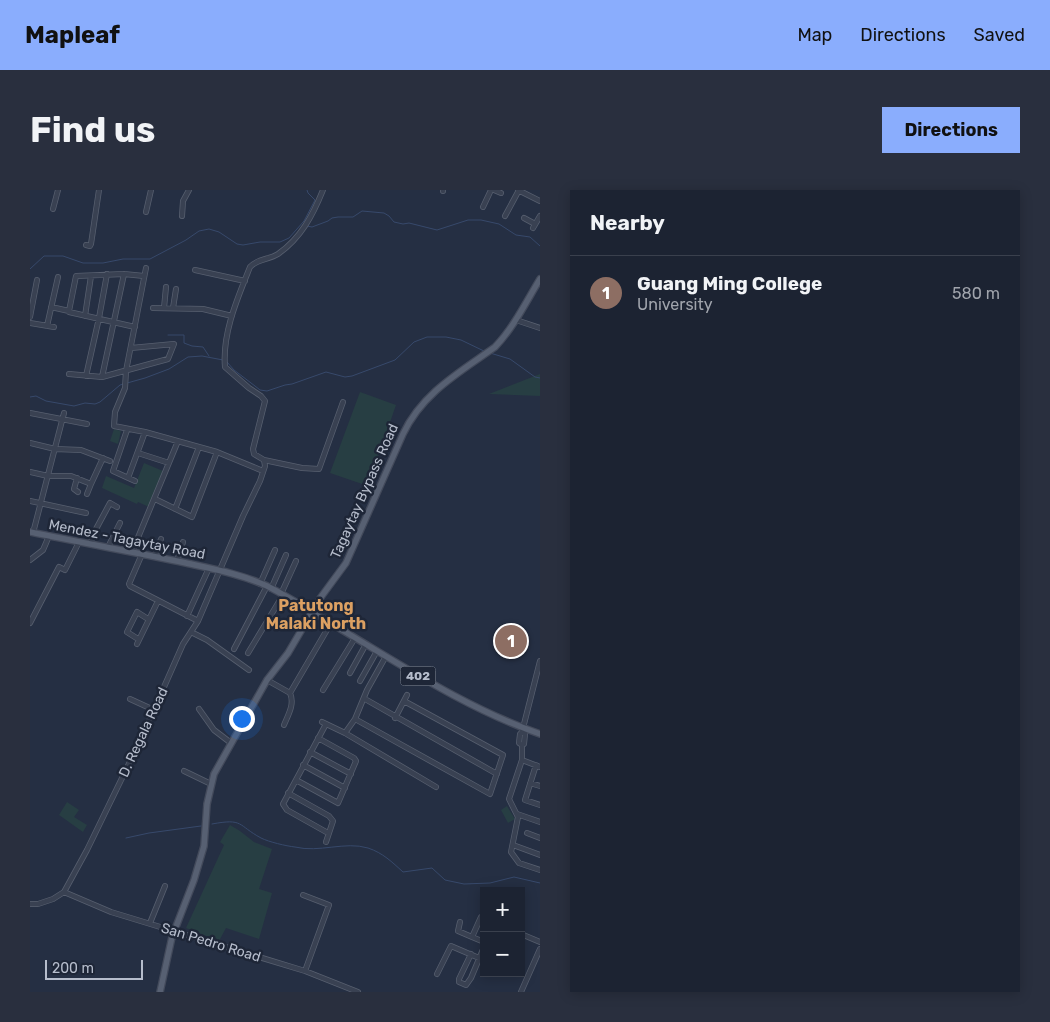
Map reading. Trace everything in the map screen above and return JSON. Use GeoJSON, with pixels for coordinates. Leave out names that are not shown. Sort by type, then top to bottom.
{"type":"FeatureCollection","features":[{"type":"Feature","properties":{"kind":"main road","name":"Tagaytay Bypass Road"},"geometry":{"type":"LineString","coordinates":[[160,992],[174,931],[194,880],[204,846],[207,804],[216,770],[267,680],[288,653],[348,558],[412,417],[437,389],[495,347],[516,320],[540,279]]}},
{"type":"Feature","properties":{"kind":"main road","name":"Mendez - Tagaytay Road"},"geometry":{"type":"LineString","coordinates":[[32,532],[220,571]]}},
{"type":"Feature","properties":{"kind":"main road","name":"402"},"geometry":{"type":"LineString","coordinates":[[220,571],[266,586],[282,594],[456,698],[522,730],[529,730],[540,734]]}},
{"type":"Feature","properties":{"kind":"street"},"geometry":{"type":"LineString","coordinates":[[53,209],[58,190]]}},
{"type":"Feature","properties":{"kind":"street"},"geometry":{"type":"LineString","coordinates":[[86,245],[90,246],[91,244],[99,190]]}},
{"type":"Feature","properties":{"kind":"street"},"geometry":{"type":"LineString","coordinates":[[146,212],[151,190]]}},
{"type":"Feature","properties":{"kind":"street"},"geometry":{"type":"LineString","coordinates":[[182,216],[183,201],[189,190]]}},
{"type":"Feature","properties":{"kind":"street"},"geometry":{"type":"LineString","coordinates":[[323,190],[307,224],[300,234],[280,253],[253,264],[232,316],[225,367],[264,398],[265,406],[253,449],[254,454],[264,460],[302,468],[320,469],[343,402]]}},
{"type":"Feature","properties":{"kind":"street"},"geometry":{"type":"LineString","coordinates":[[483,207],[493,190],[501,193]]}},
{"type":"Feature","properties":{"kind":"street"},"geometry":{"type":"LineString","coordinates":[[505,216],[519,190],[540,201]]}},
{"type":"Feature","properties":{"kind":"street"},"geometry":{"type":"LineString","coordinates":[[524,218],[534,226],[540,216]]}},
{"type":"Feature","properties":{"kind":"street"},"geometry":{"type":"LineString","coordinates":[[114,426],[116,412],[125,388],[126,371],[146,268]]}},
{"type":"Feature","properties":{"kind":"street"},"geometry":{"type":"LineString","coordinates":[[195,270],[245,281]]}},
{"type":"Feature","properties":{"kind":"street"},"geometry":{"type":"LineString","coordinates":[[86,376],[107,274]]}},
{"type":"Feature","properties":{"kind":"street"},"geometry":{"type":"LineString","coordinates":[[69,311],[76,276],[124,274],[144,276]]}},
{"type":"Feature","properties":{"kind":"street"},"geometry":{"type":"LineString","coordinates":[[102,377],[124,274]]}},
{"type":"Feature","properties":{"kind":"street"},"geometry":{"type":"LineString","coordinates":[[85,316],[92,276]]}},
{"type":"Feature","properties":{"kind":"street"},"geometry":{"type":"LineString","coordinates":[[47,326],[58,277]]}},
{"type":"Feature","properties":{"kind":"street"},"geometry":{"type":"LineString","coordinates":[[30,317],[37,280]]}},
{"type":"Feature","properties":{"kind":"street"},"geometry":{"type":"LineString","coordinates":[[164,308],[166,287]]}},
{"type":"Feature","properties":{"kind":"street"},"geometry":{"type":"LineString","coordinates":[[173,308],[176,289]]}},
{"type":"Feature","properties":{"kind":"street"},"geometry":{"type":"LineString","coordinates":[[51,307],[135,327]]}},
{"type":"Feature","properties":{"kind":"street"},"geometry":{"type":"LineString","coordinates":[[153,308],[203,309],[232,316]]}},
{"type":"Feature","properties":{"kind":"street"},"geometry":{"type":"LineString","coordinates":[[516,320],[540,328]]}},
{"type":"Feature","properties":{"kind":"street"},"geometry":{"type":"LineString","coordinates":[[30,323],[54,327]]}},
{"type":"Feature","properties":{"kind":"street"},"geometry":{"type":"LineString","coordinates":[[68,374],[102,377],[126,371],[168,359],[174,344],[131,348]]}},
{"type":"Feature","properties":{"kind":"street"},"geometry":{"type":"LineString","coordinates":[[32,532],[64,413]]}},
{"type":"Feature","properties":{"kind":"street"},"geometry":{"type":"LineString","coordinates":[[30,414],[87,424]]}},
{"type":"Feature","properties":{"kind":"street"},"geometry":{"type":"LineString","coordinates":[[108,427],[114,426],[145,432],[217,452],[263,471]]}},
{"type":"Feature","properties":{"kind":"street"},"geometry":{"type":"LineString","coordinates":[[127,430],[113,471],[135,481]]}},
{"type":"Feature","properties":{"kind":"street"},"geometry":{"type":"LineString","coordinates":[[128,478],[145,432]]}},
{"type":"Feature","properties":{"kind":"street"},"geometry":{"type":"LineString","coordinates":[[132,552],[178,441]]}},
{"type":"Feature","properties":{"kind":"street"},"geometry":{"type":"LineString","coordinates":[[30,443],[55,449],[81,450],[110,461]]}},
{"type":"Feature","properties":{"kind":"street"},"geometry":{"type":"LineString","coordinates":[[175,509],[199,448]]}},
{"type":"Feature","properties":{"kind":"street"},"geometry":{"type":"LineString","coordinates":[[155,499],[192,517],[217,452]]}},
{"type":"Feature","properties":{"kind":"street"},"geometry":{"type":"LineString","coordinates":[[138,453],[169,463]]}},
{"type":"Feature","properties":{"kind":"street"},"geometry":{"type":"LineString","coordinates":[[87,494],[103,458]]}},
{"type":"Feature","properties":{"kind":"street","name":"D. Regala Road"},"geometry":{"type":"LineString","coordinates":[[64,892],[87,850],[154,710],[183,644],[204,609],[263,471],[264,460]]}},
{"type":"Feature","properties":{"kind":"street"},"geometry":{"type":"LineString","coordinates":[[30,472],[48,476],[72,476],[91,484]]}},
{"type":"Feature","properties":{"kind":"street"},"geometry":{"type":"LineString","coordinates":[[77,478],[74,488],[78,492]]}},
{"type":"Feature","properties":{"kind":"street"},"geometry":{"type":"LineString","coordinates":[[30,500],[86,514]]}},
{"type":"Feature","properties":{"kind":"street"},"geometry":{"type":"LineString","coordinates":[[90,544],[110,503],[117,507]]}},
{"type":"Feature","properties":{"kind":"street"},"geometry":{"type":"LineString","coordinates":[[108,547],[120,522]]}},
{"type":"Feature","properties":{"kind":"street"},"geometry":{"type":"LineString","coordinates":[[30,560],[43,550],[49,536]]}},
{"type":"Feature","properties":{"kind":"street"},"geometry":{"type":"LineString","coordinates":[[154,556],[161,539]]}},
{"type":"Feature","properties":{"kind":"street"},"geometry":{"type":"LineString","coordinates":[[30,623],[59,567],[65,570],[79,542]]}},
{"type":"Feature","properties":{"kind":"street"},"geometry":{"type":"LineString","coordinates":[[177,561],[183,542]]}},
{"type":"Feature","properties":{"kind":"street"},"geometry":{"type":"LineString","coordinates":[[266,586],[275,550]]}},
{"type":"Feature","properties":{"kind":"street"},"geometry":{"type":"LineString","coordinates":[[142,554],[128,584],[198,621]]}},
{"type":"Feature","properties":{"kind":"street"},"geometry":{"type":"LineString","coordinates":[[234,649],[266,586],[286,555]]}},
{"type":"Feature","properties":{"kind":"street"},"geometry":{"type":"LineString","coordinates":[[248,653],[282,594],[296,561]]}},
{"type":"Feature","properties":{"kind":"street"},"geometry":{"type":"LineString","coordinates":[[188,616],[209,568]]}},
{"type":"Feature","properties":{"kind":"street"},"geometry":{"type":"LineString","coordinates":[[148,619],[137,612],[127,632],[138,642],[158,601]]}},
{"type":"Feature","properties":{"kind":"street"},"geometry":{"type":"LineString","coordinates":[[193,604],[204,609]]}},
{"type":"Feature","properties":{"kind":"street"},"geometry":{"type":"LineString","coordinates":[[290,693],[332,624]]}},
{"type":"Feature","properties":{"kind":"street"},"geometry":{"type":"LineString","coordinates":[[191,632],[207,640],[249,670]]}},
{"type":"Feature","properties":{"kind":"street"},"geometry":{"type":"LineString","coordinates":[[323,690],[355,638]]}},
{"type":"Feature","properties":{"kind":"street"},"geometry":{"type":"LineString","coordinates":[[350,673],[366,644]]}},
{"type":"Feature","properties":{"kind":"street"},"geometry":{"type":"LineString","coordinates":[[360,681],[377,651]]}},
{"type":"Feature","properties":{"kind":"street"},"geometry":{"type":"LineString","coordinates":[[345,733],[355,719],[365,699],[367,690],[386,656]]}},
{"type":"Feature","properties":{"kind":"street"},"geometry":{"type":"LineString","coordinates":[[540,662],[522,730],[525,734],[524,744],[522,745],[522,760],[508,799],[518,817],[511,852],[520,863],[540,870]]}},
{"type":"Feature","properties":{"kind":"street"},"geometry":{"type":"LineString","coordinates":[[267,680],[290,693],[292,697],[291,707],[284,725]]}},
{"type":"Feature","properties":{"kind":"street"},"geometry":{"type":"LineString","coordinates":[[395,718],[407,695]]}},
{"type":"Feature","properties":{"kind":"street"},"geometry":{"type":"LineString","coordinates":[[130,699],[154,710]]}},
{"type":"Feature","properties":{"kind":"street"},"geometry":{"type":"LineString","coordinates":[[365,699],[395,718],[497,774]]}},
{"type":"Feature","properties":{"kind":"street"},"geometry":{"type":"LineString","coordinates":[[355,719],[490,794],[503,755],[404,701]]}},
{"type":"Feature","properties":{"kind":"street"},"geometry":{"type":"LineString","coordinates":[[199,709],[214,730],[231,743]]}},
{"type":"Feature","properties":{"kind":"street"},"geometry":{"type":"LineString","coordinates":[[328,833],[287,810],[283,804],[324,723],[345,733],[436,787]]}},
{"type":"Feature","properties":{"kind":"street"},"geometry":{"type":"LineString","coordinates":[[296,780],[338,803],[356,761],[354,758],[318,738]]}},
{"type":"Feature","properties":{"kind":"street"},"geometry":{"type":"LineString","coordinates":[[310,752],[350,774]]}},
{"type":"Feature","properties":{"kind":"street"},"geometry":{"type":"LineString","coordinates":[[522,760],[538,766],[525,800],[540,805]]}},
{"type":"Feature","properties":{"kind":"street"},"geometry":{"type":"LineString","coordinates":[[303,765],[345,788]]}},
{"type":"Feature","properties":{"kind":"street"},"geometry":{"type":"LineString","coordinates":[[184,771],[211,784]]}},
{"type":"Feature","properties":{"kind":"street"},"geometry":{"type":"LineString","coordinates":[[530,783],[540,786]]}},
{"type":"Feature","properties":{"kind":"street"},"geometry":{"type":"LineString","coordinates":[[288,794],[329,816],[333,821],[326,842]]}},
{"type":"Feature","properties":{"kind":"street"},"geometry":{"type":"LineString","coordinates":[[517,814],[540,822]]}},
{"type":"Feature","properties":{"kind":"street"},"geometry":{"type":"LineString","coordinates":[[527,833],[540,838]]}},
{"type":"Feature","properties":{"kind":"street"},"geometry":{"type":"LineString","coordinates":[[512,845],[540,855]]}},
{"type":"Feature","properties":{"kind":"street"},"geometry":{"type":"LineString","coordinates":[[150,923],[165,886]]}},
{"type":"Feature","properties":{"kind":"street"},"geometry":{"type":"LineString","coordinates":[[30,904],[38,904],[53,899],[64,892]]}},
{"type":"Feature","properties":{"kind":"street","name":"San Pedro Road"},"geometry":{"type":"LineString","coordinates":[[64,892],[111,912],[305,971],[346,990],[358,992]]}},
{"type":"Feature","properties":{"kind":"street"},"geometry":{"type":"LineString","coordinates":[[303,895],[329,905],[305,971]]}},
{"type":"Feature","properties":{"kind":"street"},"geometry":{"type":"LineString","coordinates":[[472,937],[480,917]]}},
{"type":"Feature","properties":{"kind":"street"},"geometry":{"type":"LineString","coordinates":[[460,922],[458,931],[480,940]]}},
{"type":"Feature","properties":{"kind":"street"},"geometry":{"type":"LineString","coordinates":[[525,936],[540,942]]}},
{"type":"Feature","properties":{"kind":"street"},"geometry":{"type":"LineString","coordinates":[[437,974],[450,946],[453,946],[471,954],[480,958],[466,985],[461,984],[459,979],[471,954]]}},
{"type":"Feature","properties":{"kind":"street"},"geometry":{"type":"LineString","coordinates":[[521,992],[540,949]]}},
{"type":"Feature","properties":{"kind":"green space"},"geometry":{"type":"Polygon","coordinates":[[[540,374],[540,396],[489,394],[540,374]]]}},
{"type":"Feature","properties":{"kind":"green space"},"geometry":{"type":"Polygon","coordinates":[[[360,392],[396,405],[368,486],[330,473],[360,392]]]}},
{"type":"Feature","properties":{"kind":"green space"},"geometry":{"type":"Polygon","coordinates":[[[114,429],[121,431],[118,444],[110,441],[114,429]]]}},
{"type":"Feature","properties":{"kind":"green space"},"geometry":{"type":"Polygon","coordinates":[[[144,463],[163,471],[149,507],[138,502],[137,504],[102,488],[106,476],[134,488],[144,463]]]}},
{"type":"Feature","properties":{"kind":"green space"},"geometry":{"type":"Polygon","coordinates":[[[67,802],[79,810],[74,817],[87,825],[83,832],[59,815],[67,802]]]}},
{"type":"Feature","properties":{"kind":"green space"},"geometry":{"type":"Polygon","coordinates":[[[507,806],[515,819],[508,823],[501,810],[507,806]]]}},
{"type":"Feature","properties":{"kind":"green space"},"geometry":{"type":"Polygon","coordinates":[[[230,825],[254,842],[272,849],[259,889],[272,893],[259,939],[226,928],[219,941],[186,928],[224,845],[220,842],[230,825]]]}},
{"type":"Feature","properties":{"kind":"waterway"},"geometry":{"type":"LineString","coordinates":[[304,221],[315,200],[307,190]]}},
{"type":"Feature","properties":{"kind":"waterway"},"geometry":{"type":"LineString","coordinates":[[307,226],[312,227],[332,218],[353,217],[362,211],[384,213],[394,222],[409,223],[437,230],[468,220],[481,220],[499,224],[516,235],[530,237],[540,246]]}},
{"type":"Feature","properties":{"kind":"waterway"},"geometry":{"type":"LineString","coordinates":[[30,269],[44,256],[63,256],[83,263],[103,263],[123,259],[150,259],[199,231],[209,229],[219,232],[237,244],[280,242],[289,238],[304,221]]}},
{"type":"Feature","properties":{"kind":"waterway"},"geometry":{"type":"LineString","coordinates":[[168,335],[184,335],[184,343],[203,347],[209,356]]}},
{"type":"Feature","properties":{"kind":"waterway"},"geometry":{"type":"LineString","coordinates":[[227,362],[234,370],[260,390],[267,391],[326,372],[345,377],[352,376],[395,360],[414,342],[427,337],[446,337],[461,340],[486,352]]}},
{"type":"Feature","properties":{"kind":"waterway"},"geometry":{"type":"LineString","coordinates":[[490,353],[510,359],[535,377],[540,378]]}},
{"type":"Feature","properties":{"kind":"waterway"},"geometry":{"type":"LineString","coordinates":[[30,397],[36,396],[46,401],[74,406],[85,403],[95,404],[120,385],[169,369],[188,357],[202,356],[223,360]]}},
{"type":"Feature","properties":{"kind":"waterway"},"geometry":{"type":"LineString","coordinates":[[212,824],[235,822],[264,839],[282,845],[313,849],[350,846],[368,848],[383,855],[403,872],[432,868],[445,880],[464,884],[490,883],[514,877],[540,883]]}},
{"type":"Feature","properties":{"kind":"waterway"},"geometry":{"type":"LineString","coordinates":[[126,838],[201,826]]}},
{"type":"Feature","properties":{"kind":"place","name":"Guang Ming College"},"geometry":{"type":"Point","coordinates":[511,641]}},
{"type":"Feature","properties":{"kind":"district","name":"Patutong Malaki North"},"geometry":{"type":"Point","coordinates":[316,614]}}]}
